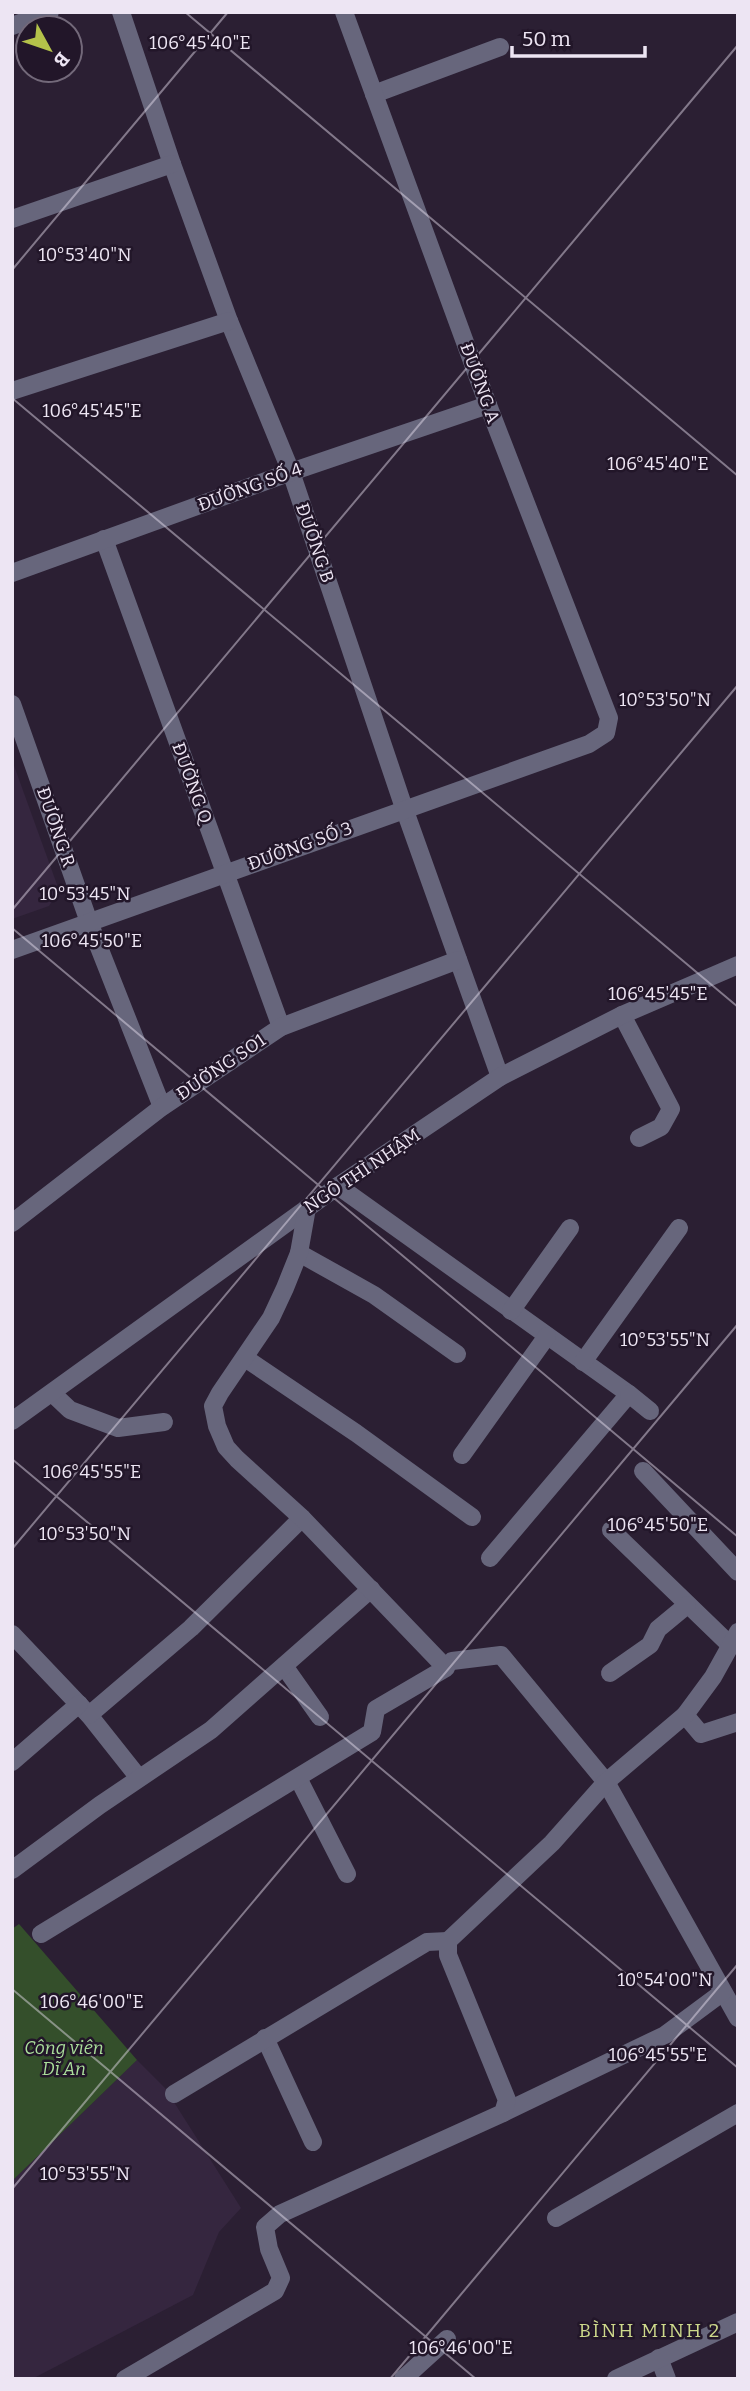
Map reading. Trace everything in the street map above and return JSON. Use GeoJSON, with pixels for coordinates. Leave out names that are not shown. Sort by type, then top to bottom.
{"type":"FeatureCollection","features":[{"type":"Feature","properties":{"kind":"street"},"geometry":{"type":"LineString","coordinates":[[12,26],[50,12]]}},
{"type":"Feature","properties":{"kind":"street","name":"ĐƯỜNG B"},"geometry":{"type":"LineString","coordinates":[[121,12],[229,321],[291,472],[404,808],[500,1077]]}},
{"type":"Feature","properties":{"kind":"street","name":"ĐƯỜNG A"},"geometry":{"type":"LineString","coordinates":[[344,12],[488,405],[609,718],[606,733],[589,744]]}},
{"type":"Feature","properties":{"kind":"street"},"geometry":{"type":"LineString","coordinates":[[374,94],[500,47]]}},
{"type":"Feature","properties":{"kind":"street"},"geometry":{"type":"LineString","coordinates":[[12,219],[172,164]]}},
{"type":"Feature","properties":{"kind":"street"},"geometry":{"type":"LineString","coordinates":[[12,390],[229,321]]}},
{"type":"Feature","properties":{"kind":"street","name":"ĐƯỜNG SỐ 4"},"geometry":{"type":"LineString","coordinates":[[12,573],[291,472],[488,405]]}},
{"type":"Feature","properties":{"kind":"street","name":"ĐƯỜNG Q"},"geometry":{"type":"LineString","coordinates":[[104,539],[281,1027]]}},
{"type":"Feature","properties":{"kind":"street","name":"ĐƯỜNG R"},"geometry":{"type":"LineString","coordinates":[[12,704],[89,922],[162,1107]]}},
{"type":"Feature","properties":{"kind":"street","name":"ĐƯỜNG SỐ 3"},"geometry":{"type":"LineString","coordinates":[[12,950],[589,744]]}},
{"type":"Feature","properties":{"kind":"street","name":"ĐƯỜNG SO1"},"geometry":{"type":"LineString","coordinates":[[12,1223],[162,1107],[281,1027],[457,960]]}},
{"type":"Feature","properties":{"kind":"street","name":"NGÔ THÌ NHẬM"},"geometry":{"type":"LineString","coordinates":[[12,1421],[338,1186],[500,1077],[622,1014],[738,965]]}},
{"type":"Feature","properties":{"kind":"street"},"geometry":{"type":"LineString","coordinates":[[622,1014],[671,1109],[661,1127],[639,1138]]}},
{"type":"Feature","properties":{"kind":"street"},"geometry":{"type":"LineString","coordinates":[[338,1186],[650,1411]]}},
{"type":"Feature","properties":{"kind":"street"},"geometry":{"type":"LineString","coordinates":[[41,1934],[372,1732],[376,1709],[446,1668],[302,1518],[226,1447],[218,1426],[213,1406],[271,1318],[299,1254],[307,1208]]}},
{"type":"Feature","properties":{"kind":"street"},"geometry":{"type":"LineString","coordinates":[[512,1311],[570,1228]]}},
{"type":"Feature","properties":{"kind":"street"},"geometry":{"type":"LineString","coordinates":[[583,1362],[679,1228]]}},
{"type":"Feature","properties":{"kind":"street"},"geometry":{"type":"LineString","coordinates":[[299,1254],[374,1295],[457,1354]]}},
{"type":"Feature","properties":{"kind":"street"},"geometry":{"type":"LineString","coordinates":[[462,1455],[547,1336]]}},
{"type":"Feature","properties":{"kind":"street"},"geometry":{"type":"LineString","coordinates":[[245,1358],[356,1433],[472,1517]]}},
{"type":"Feature","properties":{"kind":"street"},"geometry":{"type":"LineString","coordinates":[[52,1393],[70,1410],[118,1428],[164,1422]]}},
{"type":"Feature","properties":{"kind":"street"},"geometry":{"type":"LineString","coordinates":[[490,1558],[629,1394]]}},
{"type":"Feature","properties":{"kind":"street"},"geometry":{"type":"LineString","coordinates":[[643,1471],[738,1572]]}},
{"type":"Feature","properties":{"kind":"street"},"geometry":{"type":"LineString","coordinates":[[12,1762],[191,1628],[302,1518]]}},
{"type":"Feature","properties":{"kind":"street"},"geometry":{"type":"LineString","coordinates":[[174,2094],[427,1942],[448,1941],[552,1843],[606,1782],[685,1715],[713,1677],[734,1638],[687,1605],[611,1530]]}},
{"type":"Feature","properties":{"kind":"street"},"geometry":{"type":"LineString","coordinates":[[12,1870],[211,1730],[371,1589]]}},
{"type":"Feature","properties":{"kind":"street"},"geometry":{"type":"LineString","coordinates":[[610,1673],[650,1645],[658,1629],[687,1605]]}},
{"type":"Feature","properties":{"kind":"street"},"geometry":{"type":"LineString","coordinates":[[12,1634],[84,1709],[139,1779]]}},
{"type":"Feature","properties":{"kind":"street"},"geometry":{"type":"LineString","coordinates":[[452,1661],[501,1655],[606,1782],[738,2018]]}},
{"type":"Feature","properties":{"kind":"street"},"geometry":{"type":"LineString","coordinates":[[284,1666],[320,1717]]}},
{"type":"Feature","properties":{"kind":"street"},"geometry":{"type":"LineString","coordinates":[[685,1715],[701,1734],[738,1722]]}},
{"type":"Feature","properties":{"kind":"street"},"geometry":{"type":"LineString","coordinates":[[298,1778],[347,1874]]}},
{"type":"Feature","properties":{"kind":"street"},"geometry":{"type":"LineString","coordinates":[[448,1941],[448,1955],[507,2100],[503,2113]]}},
{"type":"Feature","properties":{"kind":"street"},"geometry":{"type":"LineString","coordinates":[[125,2379],[275,2291],[281,2278],[269,2249],[265,2227],[280,2214],[503,2113],[665,2035],[723,1992]]}},
{"type":"Feature","properties":{"kind":"street"},"geometry":{"type":"LineString","coordinates":[[265,2038],[313,2142]]}},
{"type":"Feature","properties":{"kind":"street"},"geometry":{"type":"LineString","coordinates":[[556,2218],[738,2113]]}},
{"type":"Feature","properties":{"kind":"street"},"geometry":{"type":"LineString","coordinates":[[616,2379],[738,2322]]}},
{"type":"Feature","properties":{"kind":"street"},"geometry":{"type":"LineString","coordinates":[[403,2379],[447,2339]]}},
{"type":"Feature","properties":{"kind":"street"},"geometry":{"type":"LineString","coordinates":[[659,2358],[667,2379]]}},
{"type":"Feature","properties":{"kind":"shaded area"},"geometry":{"type":"Polygon","coordinates":[[[12,760],[59,890],[49,906],[12,919],[12,760]]]}},
{"type":"Feature","properties":{"kind":"shaded area"},"geometry":{"type":"Polygon","coordinates":[[[137,2060],[165,2088],[241,2208],[219,2232],[193,2295],[32,2379],[12,2379],[12,2181],[137,2060]]]}},
{"type":"Feature","properties":{"kind":"green space","name":"Công viên Dĩ An"},"geometry":{"type":"Polygon","coordinates":[[[19,1924],[137,2060],[12,2181],[12,1929],[19,1924]]]}},
{"type":"Feature","properties":{"kind":"district","name":"BÌNH MINH 2"},"geometry":{"type":"Point","coordinates":[650,2330]}}]}
